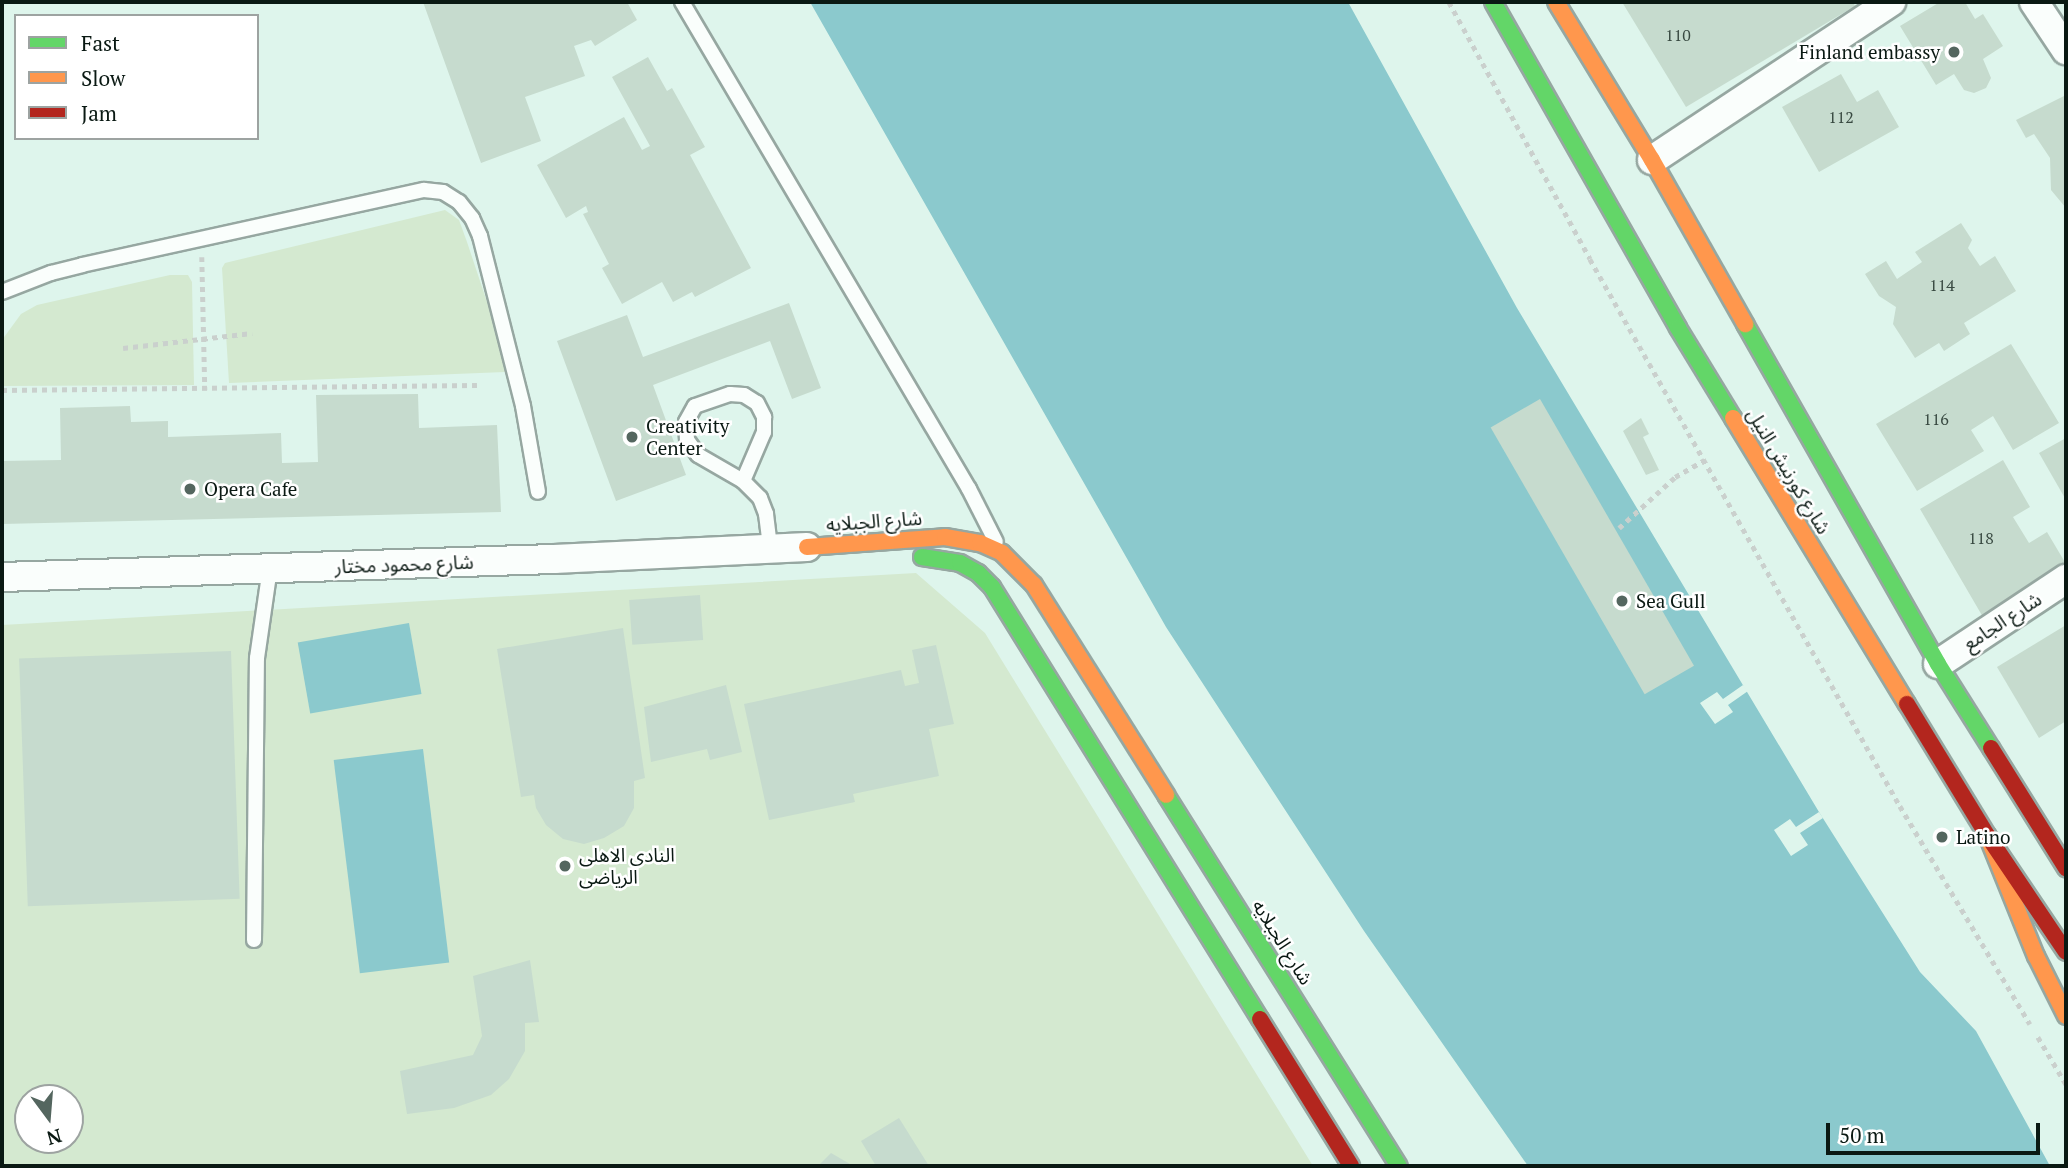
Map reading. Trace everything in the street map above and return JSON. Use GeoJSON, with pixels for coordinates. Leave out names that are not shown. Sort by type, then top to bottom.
{"type":"FeatureCollection","features":[{"type":"Feature","properties":{"kind":"main road","name":"شارع كورنيش النيل"},"geometry":{"type":"LineString","coordinates":[[1493,2],[1678,328],[1987,835],[2066,952]]}},
{"type":"Feature","properties":{"kind":"main road","name":"شارع كورنيش النيل"},"geometry":{"type":"LineString","coordinates":[[1556,2],[1652,160],[1938,664],[2066,868]]}},
{"type":"Feature","properties":{"kind":"main road","name":"شارع الجبلايه"},"geometry":{"type":"LineString","coordinates":[[807,547],[944,537],[980,543],[1002,553],[1034,584],[1399,1166]]}},
{"type":"Feature","properties":{"kind":"main road","name":"شارع الجبلايه"},"geometry":{"type":"LineString","coordinates":[[807,547],[960,562],[978,573],[992,587],[1351,1166]]}},
{"type":"Feature","properties":{"kind":"main road"},"geometry":{"type":"LineString","coordinates":[[1987,835],[2036,956],[2066,1016]]}},
{"type":"Feature","properties":{"kind":"street"},"geometry":{"type":"LineString","coordinates":[[1652,160],[1891,2]]}},
{"type":"Feature","properties":{"kind":"street"},"geometry":{"type":"LineString","coordinates":[[2034,2],[2066,50]]}},
{"type":"Feature","properties":{"kind":"street","name":"شارع محمود مختار"},"geometry":{"type":"LineString","coordinates":[[2,577],[807,547]]}},
{"type":"Feature","properties":{"kind":"street","name":"شارع الجامع"},"geometry":{"type":"LineString","coordinates":[[1938,664],[2066,579]]}},
{"type":"Feature","properties":{"kind":"lane"},"geometry":{"type":"LineString","coordinates":[[682,2],[969,489],[1002,553]]}},
{"type":"Feature","properties":{"kind":"lane"},"geometry":{"type":"LineString","coordinates":[[2,292],[51,272],[424,190],[443,192],[459,202],[472,218],[480,236],[503,320],[538,492]]}},
{"type":"Feature","properties":{"kind":"lane"},"geometry":{"type":"LineString","coordinates":[[743,481],[764,432],[764,417],[757,403],[744,395],[730,394],[695,407],[686,422],[687,440],[698,454],[743,481],[760,498],[766,513],[770,548]]}},
{"type":"Feature","properties":{"kind":"lane"},"geometry":{"type":"LineString","coordinates":[[254,940],[257,657],[270,568]]}},
{"type":"Feature","properties":{"kind":"path"},"geometry":{"type":"LineString","coordinates":[[1449,2],[1704,460],[1908,818],[2066,1084]]}},
{"type":"Feature","properties":{"kind":"path"},"geometry":{"type":"LineString","coordinates":[[201,238],[205,390]]}},
{"type":"Feature","properties":{"kind":"path"},"geometry":{"type":"LineString","coordinates":[[123,348],[252,333]]}},
{"type":"Feature","properties":{"kind":"path"},"geometry":{"type":"LineString","coordinates":[[2,390],[205,390],[477,385]]}},
{"type":"Feature","properties":{"kind":"path"},"geometry":{"type":"LineString","coordinates":[[1619,528],[1675,477],[1704,460]]}},
{"type":"Feature","properties":{"kind":"green space"},"geometry":{"type":"Polygon","coordinates":[[[445,210],[459,220],[507,362],[505,372],[229,383],[222,268],[225,263],[445,210]]]}},
{"type":"Feature","properties":{"kind":"green space"},"geometry":{"type":"Polygon","coordinates":[[[170,275],[188,275],[192,282],[194,385],[2,386],[2,340],[21,314],[37,305],[170,275]]]}},
{"type":"Feature","properties":{"kind":"green space","name":"النادى الاهلى الرياضى"},"geometry":{"type":"Polygon","coordinates":[[[916,573],[985,633],[1313,1166],[2,1166],[2,625],[916,573]]]}},
{"type":"Feature","properties":{"kind":"water"},"geometry":{"type":"Polygon","coordinates":[[[810,2],[1348,2],[1517,308],[1819,812],[1920,972],[1976,1031],[2050,1166],[1528,1166],[1364,931],[1166,627],[810,2]]]}},
{"type":"Feature","properties":{"kind":"water"},"geometry":{"type":"Polygon","coordinates":[[[409,623],[422,694],[310,714],[298,643],[409,623]]]}},
{"type":"Feature","properties":{"kind":"water"},"geometry":{"type":"Polygon","coordinates":[[[423,749],[449,962],[360,973],[334,760],[423,749]]]}},
{"type":"Feature","properties":{"kind":"pier"},"geometry":{"type":"Polygon","coordinates":[[[1743,685],[1748,691],[1728,705],[1733,712],[1715,724],[1700,703],[1717,692],[1723,699],[1743,685]]]}},
{"type":"Feature","properties":{"kind":"pier"},"geometry":{"type":"Polygon","coordinates":[[[1819,812],[1823,818],[1800,833],[1808,845],[1791,856],[1774,830],[1790,819],[1796,827],[1819,812]]]}},
{"type":"Feature","properties":{"kind":"building"},"geometry":{"type":"Polygon","coordinates":[[[423,2],[627,2],[637,20],[595,46],[591,40],[574,46],[585,76],[525,97],[541,141],[481,163],[423,2]]]}},
{"type":"Feature","properties":{"kind":"building"},"geometry":{"type":"Polygon","coordinates":[[[1622,2],[1853,2],[1855,6],[1686,107],[1622,2]]]}},
{"type":"Feature","properties":{"kind":"building","name":"Finland embassy"},"geometry":{"type":"Polygon","coordinates":[[[1940,2],[1965,2],[1975,19],[1983,14],[2003,46],[1983,59],[1991,78],[1986,88],[1974,93],[1964,90],[1954,74],[1936,85],[1900,26],[1940,2]]]}},
{"type":"Feature","properties":{"kind":"building"},"geometry":{"type":"Polygon","coordinates":[[[648,57],[667,91],[672,88],[705,147],[690,155],[751,268],[695,297],[692,292],[673,302],[662,282],[622,304],[602,268],[609,264],[583,214],[588,212],[586,206],[566,218],[537,165],[624,117],[642,150],[650,146],[612,77],[648,57]]]}},
{"type":"Feature","properties":{"kind":"building"},"geometry":{"type":"Polygon","coordinates":[[[1841,74],[1857,102],[1878,90],[1899,127],[1819,172],[1782,107],[1841,74]]]}},
{"type":"Feature","properties":{"kind":"building"},"geometry":{"type":"Polygon","coordinates":[[[2066,95],[2066,208],[2051,190],[2050,158],[2034,134],[2026,138],[2016,120],[2066,95]]]}},
{"type":"Feature","properties":{"kind":"building"},"geometry":{"type":"Polygon","coordinates":[[[1961,223],[1972,240],[1968,248],[1980,266],[1995,256],[2016,291],[1964,323],[1970,334],[1944,351],[1939,343],[1915,358],[1893,324],[1896,307],[1879,296],[1865,274],[1886,261],[1897,279],[1922,262],[1915,252],[1961,223]]]}},
{"type":"Feature","properties":{"kind":"building","name":"Creativity Center"},"geometry":{"type":"Polygon","coordinates":[[[789,303],[821,388],[792,399],[770,341],[653,385],[686,475],[616,501],[557,341],[627,315],[643,357],[789,303]]]}},
{"type":"Feature","properties":{"kind":"building"},"geometry":{"type":"Polygon","coordinates":[[[2011,344],[2059,423],[2013,450],[1993,416],[1971,430],[1984,451],[1917,491],[1876,424],[2011,344]]]}},
{"type":"Feature","properties":{"kind":"building"},"geometry":{"type":"Polygon","coordinates":[[[418,394],[419,428],[497,425],[501,512],[2,524],[2,461],[61,460],[60,408],[130,406],[131,422],[168,421],[168,437],[281,433],[282,463],[318,462],[316,395],[418,394]]]}},
{"type":"Feature","properties":{"kind":"building","name":"Sea Gull"},"geometry":{"type":"Polygon","coordinates":[[[1540,399],[1694,666],[1645,694],[1491,428],[1540,399]]]}},
{"type":"Feature","properties":{"kind":"building"},"geometry":{"type":"Polygon","coordinates":[[[1641,418],[1649,434],[1643,437],[1659,470],[1646,475],[1623,431],[1641,418]]]}},
{"type":"Feature","properties":{"kind":"building"},"geometry":{"type":"Polygon","coordinates":[[[2066,438],[2066,500],[2039,453],[2066,438]]]}},
{"type":"Feature","properties":{"kind":"building"},"geometry":{"type":"Polygon","coordinates":[[[2003,460],[2030,507],[2013,517],[2029,543],[2047,532],[2066,564],[2066,578],[1987,624],[1920,509],[2003,460]]]}},
{"type":"Feature","properties":{"kind":"building"},"geometry":{"type":"Polygon","coordinates":[[[700,595],[703,640],[632,645],[629,600],[700,595]]]}},
{"type":"Feature","properties":{"kind":"building"},"geometry":{"type":"Polygon","coordinates":[[[2066,625],[2066,721],[2039,738],[1997,667],[2066,625]]]}},
{"type":"Feature","properties":{"kind":"building"},"geometry":{"type":"Polygon","coordinates":[[[623,628],[645,778],[634,781],[634,808],[624,826],[604,838],[584,844],[563,839],[546,825],[536,808],[534,795],[521,797],[497,649],[623,628]]]}},
{"type":"Feature","properties":{"kind":"building"},"geometry":{"type":"Polygon","coordinates":[[[936,645],[954,724],[929,729],[939,776],[853,794],[855,802],[769,820],[744,704],[901,670],[905,686],[919,683],[912,650],[936,645]]]}},
{"type":"Feature","properties":{"kind":"building"},"geometry":{"type":"Polygon","coordinates":[[[231,651],[240,899],[28,906],[19,658],[231,651]]]}},
{"type":"Feature","properties":{"kind":"building"},"geometry":{"type":"Polygon","coordinates":[[[726,685],[742,752],[710,760],[707,749],[651,762],[644,707],[726,685]]]}},
{"type":"Feature","properties":{"kind":"building"},"geometry":{"type":"Polygon","coordinates":[[[530,960],[539,1022],[525,1023],[525,1051],[509,1079],[491,1095],[454,1108],[407,1114],[400,1071],[473,1055],[482,1036],[473,976],[530,960]]]}},
{"type":"Feature","properties":{"kind":"building"},"geometry":{"type":"Polygon","coordinates":[[[899,1118],[929,1166],[876,1166],[861,1141],[899,1118]]]}},
{"type":"Feature","properties":{"kind":"building"},"geometry":{"type":"Polygon","coordinates":[[[831,1153],[850,1164],[851,1166],[818,1166],[831,1153]]]}},
{"type":"Feature","properties":{"kind":"traffic: fast"},"geometry":{"type":"LineString","coordinates":[[1493,2],[1678,328],[1733,418]]}},
{"type":"Feature","properties":{"kind":"traffic: fast"},"geometry":{"type":"LineString","coordinates":[[1745,324],[1938,664],[1991,748]]}},
{"type":"Feature","properties":{"kind":"traffic: fast"},"geometry":{"type":"LineString","coordinates":[[922,557],[960,563],[978,573],[992,587],[1260,1019]]}},
{"type":"Feature","properties":{"kind":"traffic: fast"},"geometry":{"type":"LineString","coordinates":[[1166,795],[1399,1166]]}},
{"type":"Feature","properties":{"kind":"traffic: slow"},"geometry":{"type":"LineString","coordinates":[[1556,2],[1652,160],[1745,324]]}},
{"type":"Feature","properties":{"kind":"traffic: slow"},"geometry":{"type":"LineString","coordinates":[[1733,418],[1907,704]]}},
{"type":"Feature","properties":{"kind":"traffic: slow"},"geometry":{"type":"LineString","coordinates":[[807,547],[945,537],[980,543],[1002,553],[1034,585],[1166,795]]}},
{"type":"Feature","properties":{"kind":"traffic: slow"},"geometry":{"type":"LineString","coordinates":[[1987,835],[2036,956],[2066,1016]]}},
{"type":"Feature","properties":{"kind":"traffic: jam"},"geometry":{"type":"LineString","coordinates":[[1907,704],[1987,835],[2066,952]]}},
{"type":"Feature","properties":{"kind":"traffic: jam"},"geometry":{"type":"LineString","coordinates":[[1991,748],[2066,868]]}},
{"type":"Feature","properties":{"kind":"traffic: jam"},"geometry":{"type":"LineString","coordinates":[[1260,1019],[1351,1166]]}},
{"type":"Feature","properties":{"kind":"place","name":"Finland embassy"},"geometry":{"type":"Point","coordinates":[1954,52]}},
{"type":"Feature","properties":{"kind":"place","name":"Creativity Center"},"geometry":{"type":"Point","coordinates":[632,437]}},
{"type":"Feature","properties":{"kind":"place","name":"Opera Cafe"},"geometry":{"type":"Point","coordinates":[190,489]}},
{"type":"Feature","properties":{"kind":"place","name":"Sea Gull"},"geometry":{"type":"Point","coordinates":[1622,601]}},
{"type":"Feature","properties":{"kind":"place","name":"Latino"},"geometry":{"type":"Point","coordinates":[1942,837]}},
{"type":"Feature","properties":{"kind":"place","name":"النادى الاهلى الرياضى"},"geometry":{"type":"Point","coordinates":[565,866]}}]}
